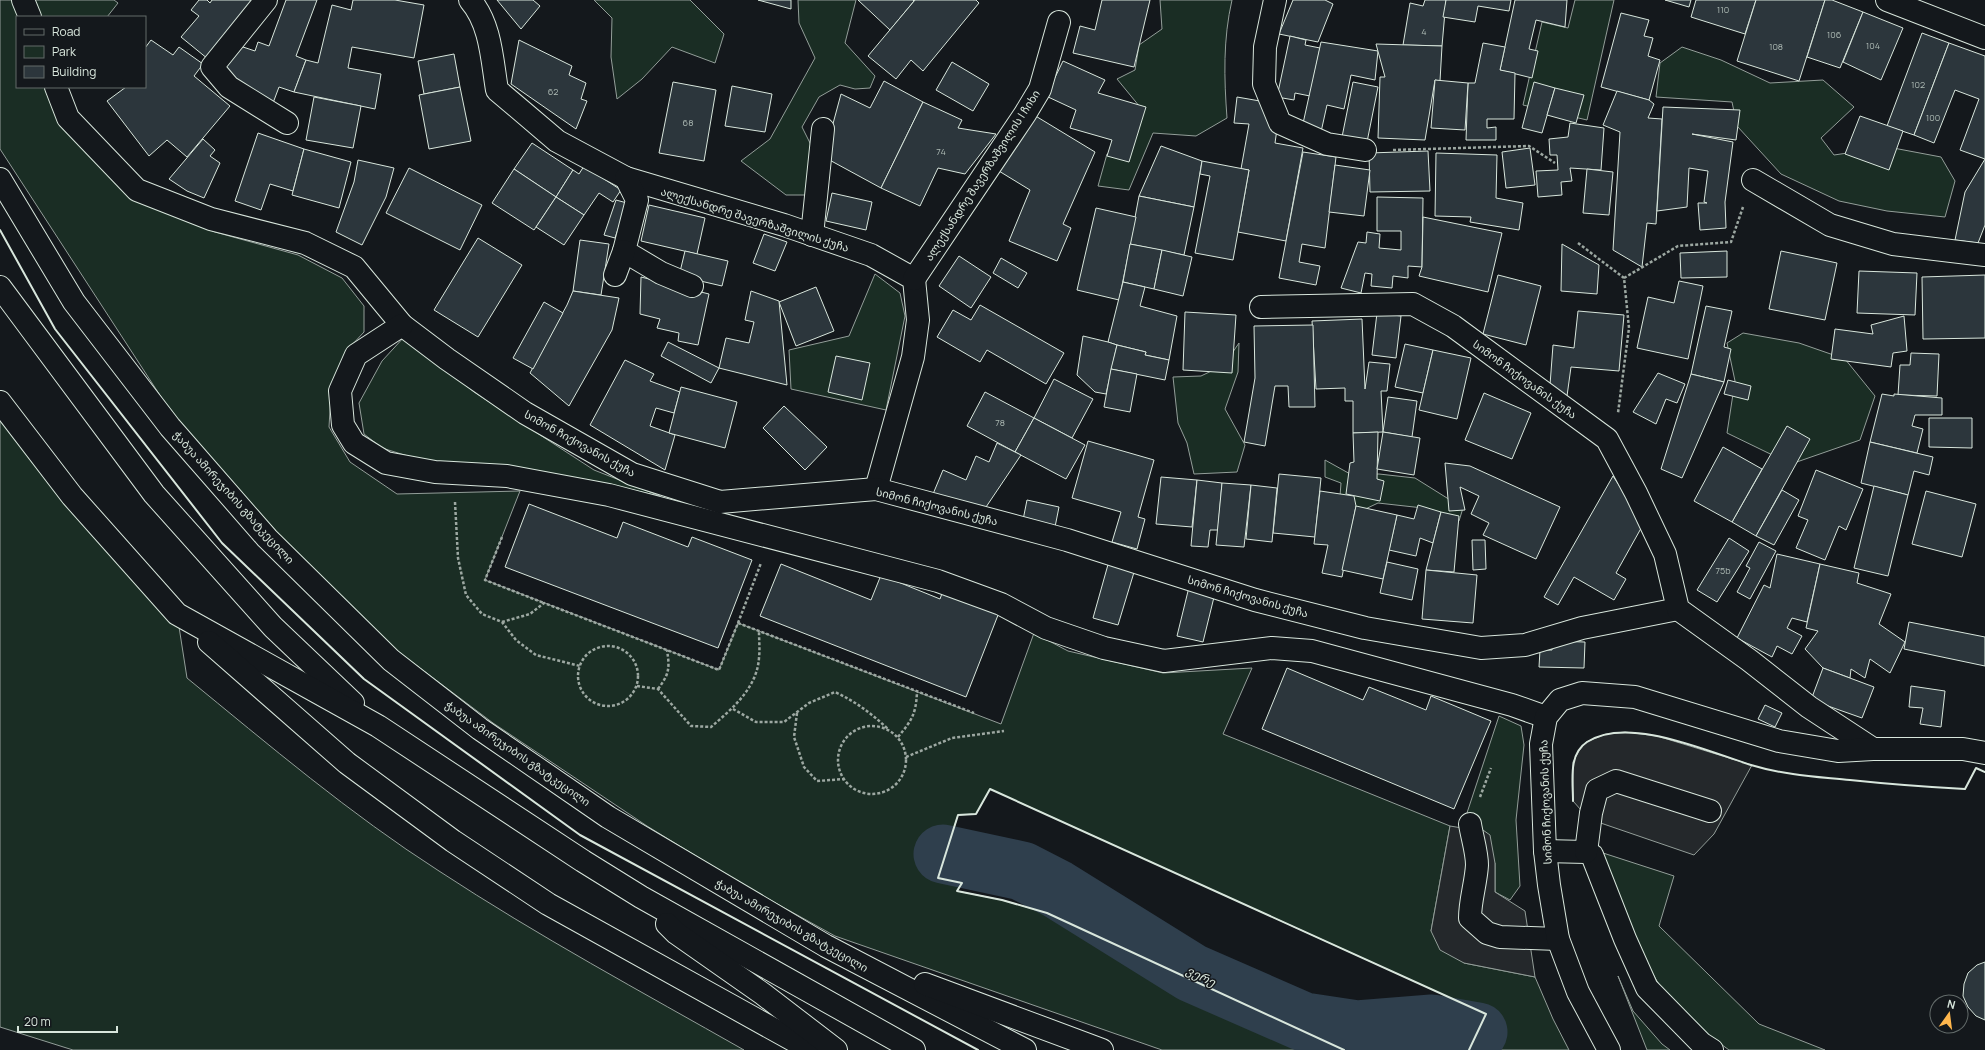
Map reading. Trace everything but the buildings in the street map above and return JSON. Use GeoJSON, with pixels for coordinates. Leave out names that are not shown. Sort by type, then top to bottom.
{"type":"FeatureCollection","features":[{"type":"Feature","properties":{"kind":"street"},"geometry":{"type":"LineString","coordinates":[[23,0],[30,16]]}},
{"type":"Feature","properties":{"kind":"street"},"geometry":{"type":"LineString","coordinates":[[266,0],[212,67],[229,87],[287,123]]}},
{"type":"Feature","properties":{"kind":"street","name":"ალექსანდრე შავერზაშვილის ქუჩა"},"geometry":{"type":"LineString","coordinates":[[470,0],[478,8],[490,42],[497,90],[557,141],[626,178],[812,235],[871,255],[914,279]]}},
{"type":"Feature","properties":{"kind":"street"},"geometry":{"type":"LineString","coordinates":[[1275,0],[1265,47],[1264,84],[1280,123],[1327,144],[1365,150]]}},
{"type":"Feature","properties":{"kind":"street"},"geometry":{"type":"LineString","coordinates":[[1887,0],[1985,38]]}},
{"type":"Feature","properties":{"kind":"street","name":"ალექსანდრე შავერზაშვილის I ჩიხი"},"geometry":{"type":"LineString","coordinates":[[914,279],[1025,114],[1040,89],[1059,22]]}},
{"type":"Feature","properties":{"kind":"street","name":"სიმონ ჩიქოვანის ქუჩა"},"geometry":{"type":"LineString","coordinates":[[56,88],[68,118],[137,190],[211,219],[305,243],[354,267],[402,325],[447,359],[525,413],[632,474],[720,502],[876,490],[1067,540],[1255,600],[1365,628],[1481,648],[1525,645],[1582,628],[1678,609],[1665,554],[1636,493],[1607,439],[1453,326],[1413,304],[1261,307]]}},
{"type":"Feature","properties":{"kind":"street"},"geometry":{"type":"LineString","coordinates":[[812,235],[822,129]]}},
{"type":"Feature","properties":{"kind":"street"},"geometry":{"type":"LineString","coordinates":[[615,275],[624,251],[637,200],[626,178]]}},
{"type":"Feature","properties":{"kind":"street","name":"ჭაბუა ამირეჯიბის გზატკეცილი"},"geometry":{"type":"LineString","coordinates":[[0,179],[74,302],[170,427],[267,538],[391,660],[480,729],[608,817],[826,946],[1025,1050]]}},
{"type":"Feature","properties":{"kind":"street"},"geometry":{"type":"LineString","coordinates":[[1753,180],[1830,225],[1893,244],[1985,255]]}},
{"type":"Feature","properties":{"kind":"street"},"geometry":{"type":"LineString","coordinates":[[624,251],[661,273],[692,286]]}},
{"type":"Feature","properties":{"kind":"street"},"geometry":{"type":"LineString","coordinates":[[876,490],[913,356],[918,320],[914,279]]}},
{"type":"Feature","properties":{"kind":"street"},"geometry":{"type":"LineString","coordinates":[[0,287],[154,494],[273,627],[378,726]]}},
{"type":"Feature","properties":{"kind":"street"},"geometry":{"type":"LineString","coordinates":[[402,325],[356,355],[340,391],[343,425],[354,443],[386,463],[435,472],[507,476],[609,495],[938,581],[1001,604],[1046,628],[1119,651],[1164,662],[1272,648],[1312,651],[1512,705],[1546,717]]}},
{"type":"Feature","properties":{"kind":"street"},"geometry":{"type":"LineString","coordinates":[[0,402],[72,496],[177,614],[347,763],[453,841],[548,904],[811,1050]]}},
{"type":"Feature","properties":{"kind":"street"},"geometry":{"type":"LineString","coordinates":[[1678,609],[1750,660],[1809,707],[1873,749]]}},
{"type":"Feature","properties":{"kind":"street"},"geometry":{"type":"LineString","coordinates":[[177,614],[378,726],[583,861],[641,897],[914,1050]]}},
{"type":"Feature","properties":{"kind":"street","name":"სიმონ ჩიქოვანის ქუჩა"},"geometry":{"type":"LineString","coordinates":[[1609,1050],[1578,992],[1558,939],[1545,851],[1541,744],[1546,717],[1560,700],[1582,693],[1634,697],[1779,741],[1838,751],[1873,749],[1964,749],[1985,753]]}},
{"type":"Feature","properties":{"kind":"street"},"geometry":{"type":"LineString","coordinates":[[1586,852],[1591,813],[1597,790],[1616,781],[1710,811]]}},
{"type":"Feature","properties":{"kind":"street"},"geometry":{"type":"LineString","coordinates":[[1470,824],[1477,863],[1476,880],[1470,902],[1470,918],[1487,933],[1500,937],[1558,939]]}},
{"type":"Feature","properties":{"kind":"street"},"geometry":{"type":"LineString","coordinates":[[1545,851],[1586,852],[1592,855],[1625,939],[1647,988],[1701,1043],[1712,1050]]}},
{"type":"Feature","properties":{"kind":"street"},"geometry":{"type":"LineString","coordinates":[[641,897],[676,933],[763,994],[836,1050]]}},
{"type":"Feature","properties":{"kind":"street"},"geometry":{"type":"LineString","coordinates":[[826,946],[1102,1050]]}},
{"type":"Feature","properties":{"kind":"path"},"geometry":{"type":"LineString","coordinates":[[1365,150],[1529,146],[1555,163]]}},
{"type":"Feature","properties":{"kind":"path"},"geometry":{"type":"LineString","coordinates":[[1624,278],[1678,246],[1731,242],[1753,180]]}},
{"type":"Feature","properties":{"kind":"path"},"geometry":{"type":"LineString","coordinates":[[1578,243],[1624,278],[1629,328],[1619,410],[1607,439]]}},
{"type":"Feature","properties":{"kind":"path"},"geometry":{"type":"LineString","coordinates":[[456,473],[457,545],[466,594],[482,614],[502,622],[516,640],[536,655],[580,666]]}},
{"type":"Feature","properties":{"kind":"path"},"geometry":{"type":"LineString","coordinates":[[502,537],[485,580],[719,670],[771,538]]}},
{"type":"Feature","properties":{"kind":"path"},"geometry":{"type":"LineString","coordinates":[[502,622],[530,614],[544,603]]}},
{"type":"Feature","properties":{"kind":"path"},"geometry":{"type":"LineString","coordinates":[[738,623],[974,713]]}},
{"type":"Feature","properties":{"kind":"path"},"geometry":{"type":"LineString","coordinates":[[637,686],[658,689],[691,726],[711,727],[733,708],[754,682],[760,659],[759,631]]}},
{"type":"Feature","properties":{"kind":"path"},"geometry":{"type":"LineString","coordinates":[[609,646],[627,652],[634,659],[639,677],[637,686],[632,695],[624,702],[614,706],[603,706],[594,702],[585,696],[580,686],[578,676],[584,657],[596,649],[609,646]]}},
{"type":"Feature","properties":{"kind":"path"},"geometry":{"type":"LineString","coordinates":[[658,689],[667,677],[669,667],[668,650]]}},
{"type":"Feature","properties":{"kind":"path"},"geometry":{"type":"LineString","coordinates":[[733,708],[756,722],[784,722],[809,703],[835,692],[854,701],[870,712],[888,730],[898,737],[904,747],[906,769],[901,779],[894,787],[883,792],[872,794],[861,792],[851,787],[844,779],[839,768],[838,757],[841,746],[847,737],[856,730],[866,726],[878,726],[888,730]]}},
{"type":"Feature","properties":{"kind":"path"},"geometry":{"type":"LineString","coordinates":[[898,737],[910,723],[917,708],[917,692]]}},
{"type":"Feature","properties":{"kind":"path"},"geometry":{"type":"LineString","coordinates":[[797,713],[794,737],[804,767],[818,781],[844,779]]}},
{"type":"Feature","properties":{"kind":"path"},"geometry":{"type":"LineString","coordinates":[[906,758],[952,738],[1004,731]]}},
{"type":"Feature","properties":{"kind":"green space"},"geometry":{"type":"Polygon","coordinates":[[[0,0],[114,0],[118,3],[108,16],[16,16],[16,88],[44,88],[56,115],[129,195],[215,232],[298,255],[342,278],[364,306],[364,332],[349,348],[331,393],[329,427],[350,462],[397,494],[520,491],[485,580],[719,670],[738,623],[1001,724],[1034,633],[1068,651],[1163,673],[1252,668],[1223,734],[1450,826],[1431,931],[1464,963],[1535,977],[1553,1019],[1569,1050],[1470,1050],[1486,1014],[990,789],[976,814],[958,815],[939,877],[962,883],[957,891],[1002,900],[1047,913],[1344,1050],[1162,1050],[835,936],[745,886],[647,826],[493,723],[380,638],[276,531],[178,423],[0,149],[0,0]]]}},
{"type":"Feature","properties":{"kind":"green space"},"geometry":{"type":"Polygon","coordinates":[[[594,0],[690,0],[724,34],[715,63],[672,47],[642,79],[617,99],[611,57],[612,18],[594,0]]]}},
{"type":"Feature","properties":{"kind":"green space"},"geometry":{"type":"Polygon","coordinates":[[[798,0],[856,0],[845,43],[875,76],[870,88],[855,89],[840,85],[819,97],[802,127],[822,167],[813,195],[786,195],[741,161],[770,139],[815,58],[799,23],[798,0]]]}},
{"type":"Feature","properties":{"kind":"green space"},"geometry":{"type":"Polygon","coordinates":[[[1160,0],[1232,0],[1227,29],[1225,59],[1227,118],[1196,136],[1153,133],[1129,190],[1098,186],[1107,154],[1131,139],[1140,107],[1117,79],[1135,70],[1139,45],[1162,29],[1160,0]]]}},
{"type":"Feature","properties":{"kind":"green space"},"geometry":{"type":"Polygon","coordinates":[[[1575,0],[1614,0],[1587,120],[1523,105],[1542,22],[1568,28],[1575,0]]]}},
{"type":"Feature","properties":{"kind":"green space"},"geometry":{"type":"Polygon","coordinates":[[[1682,47],[1721,60],[1770,83],[1823,80],[1854,107],[1821,138],[1834,155],[1888,147],[1941,157],[1955,181],[1945,217],[1887,211],[1839,201],[1781,174],[1737,126],[1732,102],[1656,97],[1660,63],[1682,47]]]}},
{"type":"Feature","properties":{"kind":"green space"},"geometry":{"type":"Polygon","coordinates":[[[875,274],[900,293],[905,316],[886,410],[791,389],[789,350],[849,336],[875,274]]]}},
{"type":"Feature","properties":{"kind":"green space"},"geometry":{"type":"Polygon","coordinates":[[[1743,333],[1799,343],[1845,359],[1875,396],[1860,440],[1791,464],[1727,433],[1735,381],[1727,343],[1743,333]]]}},
{"type":"Feature","properties":{"kind":"green space"},"geometry":{"type":"Polygon","coordinates":[[[405,336],[474,392],[594,470],[660,496],[610,485],[427,462],[382,448],[364,434],[359,403],[382,361],[405,336]]]}},
{"type":"Feature","properties":{"kind":"green space"},"geometry":{"type":"Polygon","coordinates":[[[1239,343],[1238,372],[1225,409],[1245,445],[1237,472],[1194,474],[1187,443],[1178,423],[1173,377],[1201,376],[1224,365],[1239,343]]]}},
{"type":"Feature","properties":{"kind":"green space"},"geometry":{"type":"Polygon","coordinates":[[[0,402],[177,614],[187,678],[342,803],[406,849],[476,895],[552,941],[744,1050],[73,1050],[0,1027],[0,402]]]}},
{"type":"Feature","properties":{"kind":"green space"},"geometry":{"type":"Polygon","coordinates":[[[1325,460],[1352,475],[1379,474],[1415,478],[1463,508],[1459,521],[1423,508],[1378,503],[1338,522],[1341,483],[1325,477],[1325,460]]]}},
{"type":"Feature","properties":{"kind":"green space"},"geometry":{"type":"Polygon","coordinates":[[[1499,716],[1521,726],[1524,745],[1516,820],[1520,886],[1510,900],[1495,892],[1495,863],[1462,828],[1499,716]]]}},
{"type":"Feature","properties":{"kind":"green space"},"geometry":{"type":"Polygon","coordinates":[[[1600,852],[1674,876],[1659,926],[1759,1024],[1825,1050],[1729,1050],[1706,1033],[1662,990],[1636,944],[1600,852]]]}},
{"type":"Feature","properties":{"kind":"green space"},"geometry":{"type":"Polygon","coordinates":[[[1618,976],[1633,1011],[1662,1044],[1670,1050],[1647,1050],[1618,976]]]}},
{"type":"Feature","properties":{"kind":"shaded area"},"geometry":{"type":"Polygon","coordinates":[[[1625,732],[1657,736],[1752,765],[1714,834],[1694,855],[1589,819],[1573,801],[1573,762],[1579,751],[1586,742],[1606,734],[1625,732]]]}},
{"type":"Feature","properties":{"kind":"shaded area"},"geometry":{"type":"Polygon","coordinates":[[[1473,823],[1490,835],[1495,863],[1495,892],[1525,911],[1535,977],[1464,963],[1440,950],[1431,931],[1450,826],[1462,828],[1473,823]]]}},
{"type":"Feature","properties":{"kind":"waterway","name":"ვერე"},"geometry":{"type":"LineString","coordinates":[[943,854],[1022,871],[1057,889],[1192,973],[1304,1022],[1357,1030],[1432,1024],[1478,1032]]}},
{"type":"Feature","properties":{"kind":"wall"},"geometry":{"type":"LineString","coordinates":[[0,230],[55,329],[222,543],[364,679],[580,835],[978,1050]]}},
{"type":"Feature","properties":{"kind":"wall"},"geometry":{"type":"LineString","coordinates":[[1573,801],[1572,777],[1574,761],[1581,747],[1587,742],[1604,735],[1624,732],[1669,738],[1756,766],[1807,776],[1965,789],[1976,768],[1985,772]]}},
{"type":"Feature","properties":{"kind":"wall"},"geometry":{"type":"LineString","coordinates":[[1344,1050],[1047,913],[1002,900],[957,891],[962,883],[938,878],[958,815],[976,814],[990,789],[1486,1014],[1469,1050]]}}]}
